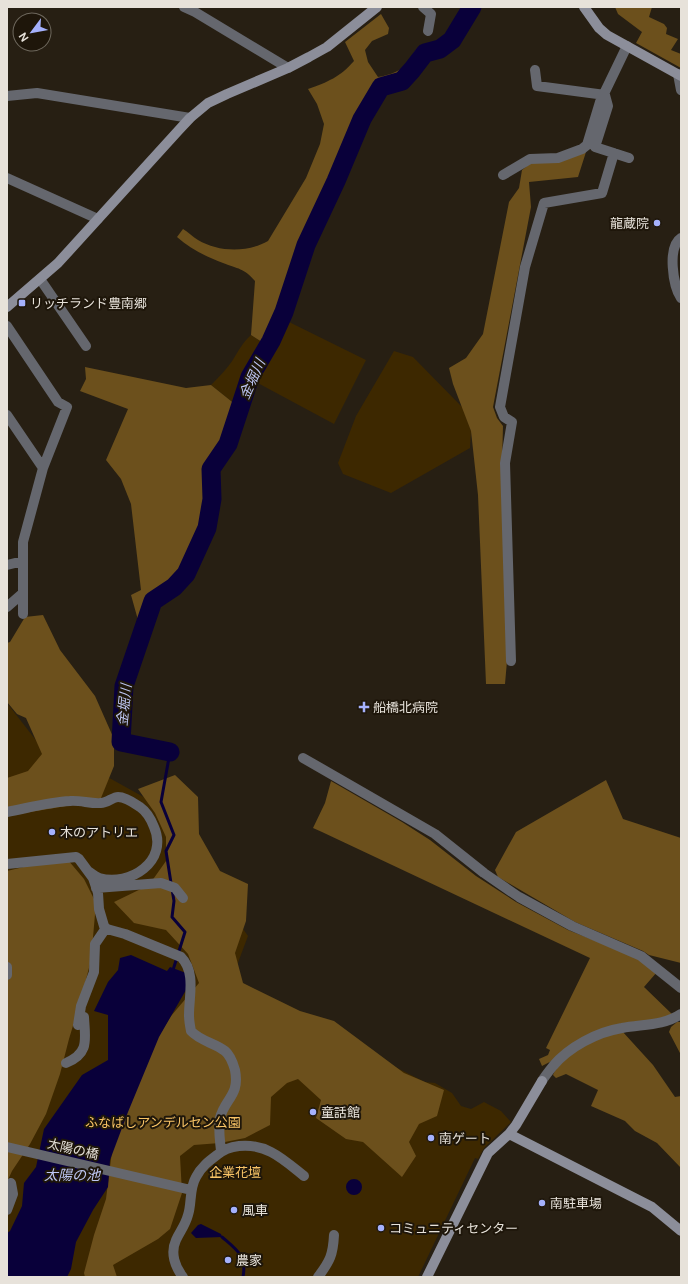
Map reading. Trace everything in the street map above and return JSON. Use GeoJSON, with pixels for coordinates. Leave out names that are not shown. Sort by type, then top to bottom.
{"type":"FeatureCollection","features":[{"type":"Feature","properties":{"kind":"street"},"geometry":{"type":"LineString","coordinates":[[184,7],[195,12],[288,68]]}},
{"type":"Feature","properties":{"kind":"street"},"geometry":{"type":"LineString","coordinates":[[7,307],[58,263],[190,118],[208,103],[288,68],[326,47],[377,7]]}},
{"type":"Feature","properties":{"kind":"street"},"geometry":{"type":"LineString","coordinates":[[423,7],[431,14],[428,31]]}},
{"type":"Feature","properties":{"kind":"street"},"geometry":{"type":"LineString","coordinates":[[584,7],[599,28],[607,35],[679,75],[681,90]]}},
{"type":"Feature","properties":{"kind":"street"},"geometry":{"type":"LineString","coordinates":[[503,175],[530,159],[558,158],[582,149],[587,145],[600,102],[605,95],[628,46]]}},
{"type":"Feature","properties":{"kind":"street"},"geometry":{"type":"LineString","coordinates":[[535,70],[537,86],[605,95]]}},
{"type":"Feature","properties":{"kind":"street"},"geometry":{"type":"LineString","coordinates":[[7,96],[37,93],[190,118]]}},
{"type":"Feature","properties":{"kind":"street"},"geometry":{"type":"LineString","coordinates":[[605,95],[608,106],[595,147],[629,158]]}},
{"type":"Feature","properties":{"kind":"street"},"geometry":{"type":"LineString","coordinates":[[511,661],[506,463],[512,422],[504,417],[500,407],[525,267],[544,204],[602,193],[614,153]]}},
{"type":"Feature","properties":{"kind":"street"},"geometry":{"type":"LineString","coordinates":[[7,178],[98,220]]}},
{"type":"Feature","properties":{"kind":"street"},"geometry":{"type":"LineString","coordinates":[[681,238],[678,240],[673,252],[673,266],[674,282],[681,298]]}},
{"type":"Feature","properties":{"kind":"street"},"geometry":{"type":"LineString","coordinates":[[40,279],[86,346]]}},
{"type":"Feature","properties":{"kind":"street"},"geometry":{"type":"LineString","coordinates":[[7,326],[58,402],[67,407],[43,468],[23,542],[23,614]]}},
{"type":"Feature","properties":{"kind":"street"},"geometry":{"type":"LineString","coordinates":[[7,415],[43,468]]}},
{"type":"Feature","properties":{"kind":"street"},"geometry":{"type":"LineString","coordinates":[[7,565],[23,561]]}},
{"type":"Feature","properties":{"kind":"street"},"geometry":{"type":"LineString","coordinates":[[7,607],[23,593]]}},
{"type":"Feature","properties":{"kind":"street"},"geometry":{"type":"LineString","coordinates":[[303,758],[435,834],[484,873],[519,897],[572,926],[641,956],[681,988]]}},
{"type":"Feature","properties":{"kind":"street"},"geometry":{"type":"LineString","coordinates":[[7,812],[66,801],[101,803],[118,797],[132,801],[143,809],[152,821],[158,838],[158,848],[150,864],[129,877],[118,880],[98,878],[88,871]]}},
{"type":"Feature","properties":{"kind":"street"},"geometry":{"type":"LineString","coordinates":[[7,864],[76,857],[93,878],[99,909],[106,928],[111,931],[125,934],[181,957],[186,964],[190,978],[189,1016],[191,1031],[196,1036],[225,1051],[230,1057],[234,1066],[236,1085],[221,1116],[219,1128],[221,1152]]}},
{"type":"Feature","properties":{"kind":"street"},"geometry":{"type":"LineString","coordinates":[[96,888],[161,883],[175,888],[183,898]]}},
{"type":"Feature","properties":{"kind":"street"},"geometry":{"type":"LineString","coordinates":[[66,1063],[79,1056],[85,1047],[81,1021],[81,1006],[94,972],[95,944],[106,928]]}},
{"type":"Feature","properties":{"kind":"street"},"geometry":{"type":"LineString","coordinates":[[7,967],[7,975]]}},
{"type":"Feature","properties":{"kind":"street"},"geometry":{"type":"LineString","coordinates":[[426,1277],[488,1153],[509,1134],[516,1125],[553,1065],[569,1052],[596,1035],[621,1028],[658,1024],[674,1019],[681,1014]]}},
{"type":"Feature","properties":{"kind":"street"},"geometry":{"type":"LineString","coordinates":[[509,1134],[652,1207],[681,1231]]}},
{"type":"Feature","properties":{"kind":"street"},"geometry":{"type":"LineString","coordinates":[[183,1277],[178,1271],[173,1252],[176,1239],[185,1226],[189,1213],[191,1190],[195,1177],[207,1162],[229,1148],[251,1145],[262,1148],[283,1159],[304,1176]]}},
{"type":"Feature","properties":{"kind":"street","name":"太陽の橋"},"geometry":{"type":"LineString","coordinates":[[7,1147],[191,1190]]}},
{"type":"Feature","properties":{"kind":"street"},"geometry":{"type":"LineString","coordinates":[[7,1210],[13,1194],[11,1183]]}},
{"type":"Feature","properties":{"kind":"street"},"geometry":{"type":"LineString","coordinates":[[318,1277],[328,1264],[333,1252],[334,1235]]}},
{"type":"Feature","properties":{"kind":"green space"},"geometry":{"type":"Polygon","coordinates":[[[615,7],[652,7],[649,17],[664,24],[667,28],[666,34],[678,39],[671,50],[681,54],[681,68],[636,43],[642,32],[618,14],[615,7]]]}},
{"type":"Feature","properties":{"kind":"green space"},"geometry":{"type":"Polygon","coordinates":[[[381,14],[389,28],[388,34],[372,41],[365,50],[368,62],[378,77],[391,74],[399,70],[409,61],[416,49],[420,46],[424,51],[401,79],[378,86],[358,119],[333,180],[302,245],[281,313],[268,338],[262,342],[251,335],[255,281],[244,271],[217,261],[193,249],[177,237],[183,229],[196,239],[206,244],[233,250],[251,248],[268,241],[306,178],[320,144],[324,124],[317,104],[308,89],[322,84],[349,67],[354,61],[345,42],[381,14]]]}},
{"type":"Feature","properties":{"kind":"green space"},"geometry":{"type":"Polygon","coordinates":[[[586,152],[578,177],[529,182],[531,207],[493,407],[497,418],[503,426],[502,464],[507,661],[505,684],[486,684],[478,495],[471,431],[453,384],[449,368],[466,358],[483,334],[509,202],[519,188],[522,170],[532,162],[586,152]]]}},
{"type":"Feature","properties":{"kind":"green space"},"geometry":{"type":"Polygon","coordinates":[[[285,320],[366,360],[334,424],[252,380],[274,343],[285,320]]]}},
{"type":"Feature","properties":{"kind":"green space"},"geometry":{"type":"Polygon","coordinates":[[[251,335],[262,342],[268,338],[269,341],[248,377],[236,405],[211,385],[232,362],[243,343],[251,335]]]}},
{"type":"Feature","properties":{"kind":"green space"},"geometry":{"type":"Polygon","coordinates":[[[394,351],[413,357],[463,408],[471,431],[470,448],[391,493],[343,474],[338,463],[356,416],[394,351]]]}},
{"type":"Feature","properties":{"kind":"green space"},"geometry":{"type":"Polygon","coordinates":[[[85,367],[186,388],[211,385],[236,405],[228,432],[207,471],[209,499],[203,527],[183,572],[148,602],[143,621],[138,620],[131,595],[141,590],[131,504],[121,479],[106,460],[128,409],[80,391],[86,379],[85,367]]]}},
{"type":"Feature","properties":{"kind":"green space"},"geometry":{"type":"Polygon","coordinates":[[[43,615],[60,650],[95,696],[114,739],[114,766],[101,798],[78,804],[7,816],[7,778],[28,771],[42,754],[26,718],[17,714],[7,702],[7,643],[10,642],[25,617],[43,615]]]}},
{"type":"Feature","properties":{"kind":"green space","name":"ふなばしアンデルセン公園"},"geometry":{"type":"Polygon","coordinates":[[[7,703],[56,766],[95,770],[158,805],[248,936],[230,984],[425,1082],[435,1083],[452,1093],[461,1106],[471,1109],[484,1102],[501,1111],[511,1122],[484,1148],[478,1159],[475,1158],[418,1277],[7,1277],[7,703]]]}},
{"type":"Feature","properties":{"kind":"green space"},"geometry":{"type":"Polygon","coordinates":[[[175,775],[198,797],[199,834],[220,871],[248,884],[246,921],[235,953],[243,983],[300,1011],[334,1021],[404,1073],[444,1090],[437,1116],[419,1124],[409,1142],[416,1156],[402,1177],[363,1142],[346,1139],[316,1118],[321,1100],[298,1079],[287,1083],[271,1097],[270,1125],[245,1138],[220,1143],[194,1145],[180,1156],[182,1193],[170,1229],[158,1239],[113,1265],[117,1277],[85,1277],[84,1273],[94,1235],[106,1199],[112,1151],[135,1074],[171,1016],[199,983],[188,954],[166,930],[134,923],[114,902],[149,885],[166,861],[166,837],[155,813],[138,789],[175,775]]]}},
{"type":"Feature","properties":{"kind":"green space"},"geometry":{"type":"Polygon","coordinates":[[[606,780],[623,819],[681,838],[681,963],[649,955],[643,951],[575,922],[498,877],[495,870],[516,832],[606,780]]]}},
{"type":"Feature","properties":{"kind":"green space"},"geometry":{"type":"Polygon","coordinates":[[[331,781],[430,840],[476,876],[516,902],[568,930],[639,958],[657,972],[644,987],[674,1016],[621,1025],[542,1066],[539,1059],[548,1055],[550,1050],[546,1048],[590,958],[313,828],[325,803],[331,781]]]}},
{"type":"Feature","properties":{"kind":"green space"},"geometry":{"type":"Polygon","coordinates":[[[68,860],[84,879],[96,903],[91,960],[60,1074],[46,1114],[7,1182],[7,871],[48,861],[68,860]]]}},
{"type":"Feature","properties":{"kind":"green space"},"geometry":{"type":"Polygon","coordinates":[[[677,1022],[681,1022],[681,1055],[669,1032],[671,1027],[677,1022]]]}},
{"type":"Feature","properties":{"kind":"green space"},"geometry":{"type":"Polygon","coordinates":[[[622,1031],[653,1065],[675,1097],[681,1096],[681,1168],[657,1143],[635,1131],[625,1121],[591,1106],[598,1090],[566,1074],[556,1078],[553,1075],[566,1058],[585,1044],[592,1040],[622,1031]]]}},
{"type":"Feature","properties":{"kind":"water","name":"太陽の池"},"geometry":{"type":"Polygon","coordinates":[[[131,955],[167,971],[170,967],[194,976],[159,1037],[110,1160],[108,1187],[93,1210],[76,1242],[71,1269],[67,1277],[7,1277],[7,1233],[10,1231],[22,1206],[24,1183],[36,1167],[44,1129],[82,1075],[108,1060],[108,1015],[94,1011],[108,982],[118,970],[120,958],[131,955]]]}},
{"type":"Feature","properties":{"kind":"water"},"geometry":{"type":"Polygon","coordinates":[[[351,1179],[357,1179],[362,1184],[360,1193],[357,1195],[351,1195],[346,1190],[346,1184],[351,1179]]]}},
{"type":"Feature","properties":{"kind":"water"},"geometry":{"type":"Polygon","coordinates":[[[201,1224],[221,1234],[222,1237],[196,1238],[191,1233],[198,1225],[201,1224]]]}},
{"type":"Feature","properties":{"kind":"waterway","name":"金堀川"},"geometry":{"type":"LineString","coordinates":[[170,752],[121,742],[124,686],[153,601],[174,587],[186,574],[207,528],[212,499],[211,469],[228,444],[250,377],[271,341],[284,312],[306,245],[336,181],[362,119],[381,87],[402,81],[425,53],[440,49],[452,40],[472,7]]}},
{"type":"Feature","properties":{"kind":"waterway"},"geometry":{"type":"LineString","coordinates":[[170,752],[161,802],[174,835],[166,851],[171,883]]}},
{"type":"Feature","properties":{"kind":"waterway"},"geometry":{"type":"LineString","coordinates":[[172,889],[174,901],[172,917],[185,932],[173,970]]}},
{"type":"Feature","properties":{"kind":"waterway"},"geometry":{"type":"LineString","coordinates":[[222,1237],[240,1254],[244,1264],[243,1277]]}},
{"type":"Feature","properties":{"kind":"place","name":"龍蔵院"},"geometry":{"type":"Point","coordinates":[657,223]}},
{"type":"Feature","properties":{"kind":"place","name":"リッチランド豊南郷"},"geometry":{"type":"Point","coordinates":[22,303]}},
{"type":"Feature","properties":{"kind":"place","name":"船橋北病院"},"geometry":{"type":"Point","coordinates":[364,707]}},
{"type":"Feature","properties":{"kind":"place","name":"木のアトリエ"},"geometry":{"type":"Point","coordinates":[52,832]}},
{"type":"Feature","properties":{"kind":"place","name":"童話館"},"geometry":{"type":"Point","coordinates":[313,1112]}},
{"type":"Feature","properties":{"kind":"place","name":"南ゲート"},"geometry":{"type":"Point","coordinates":[431,1138]}},
{"type":"Feature","properties":{"kind":"place","name":"南駐車場"},"geometry":{"type":"Point","coordinates":[542,1203]}},
{"type":"Feature","properties":{"kind":"place","name":"風車"},"geometry":{"type":"Point","coordinates":[234,1210]}},
{"type":"Feature","properties":{"kind":"place","name":"コミュニティセンター"},"geometry":{"type":"Point","coordinates":[381,1228]}},
{"type":"Feature","properties":{"kind":"place","name":"農家"},"geometry":{"type":"Point","coordinates":[228,1260]}},
{"type":"Feature","properties":{"kind":"park label","name":"企業花壇"},"geometry":{"type":"Point","coordinates":[235,1172]}}]}
